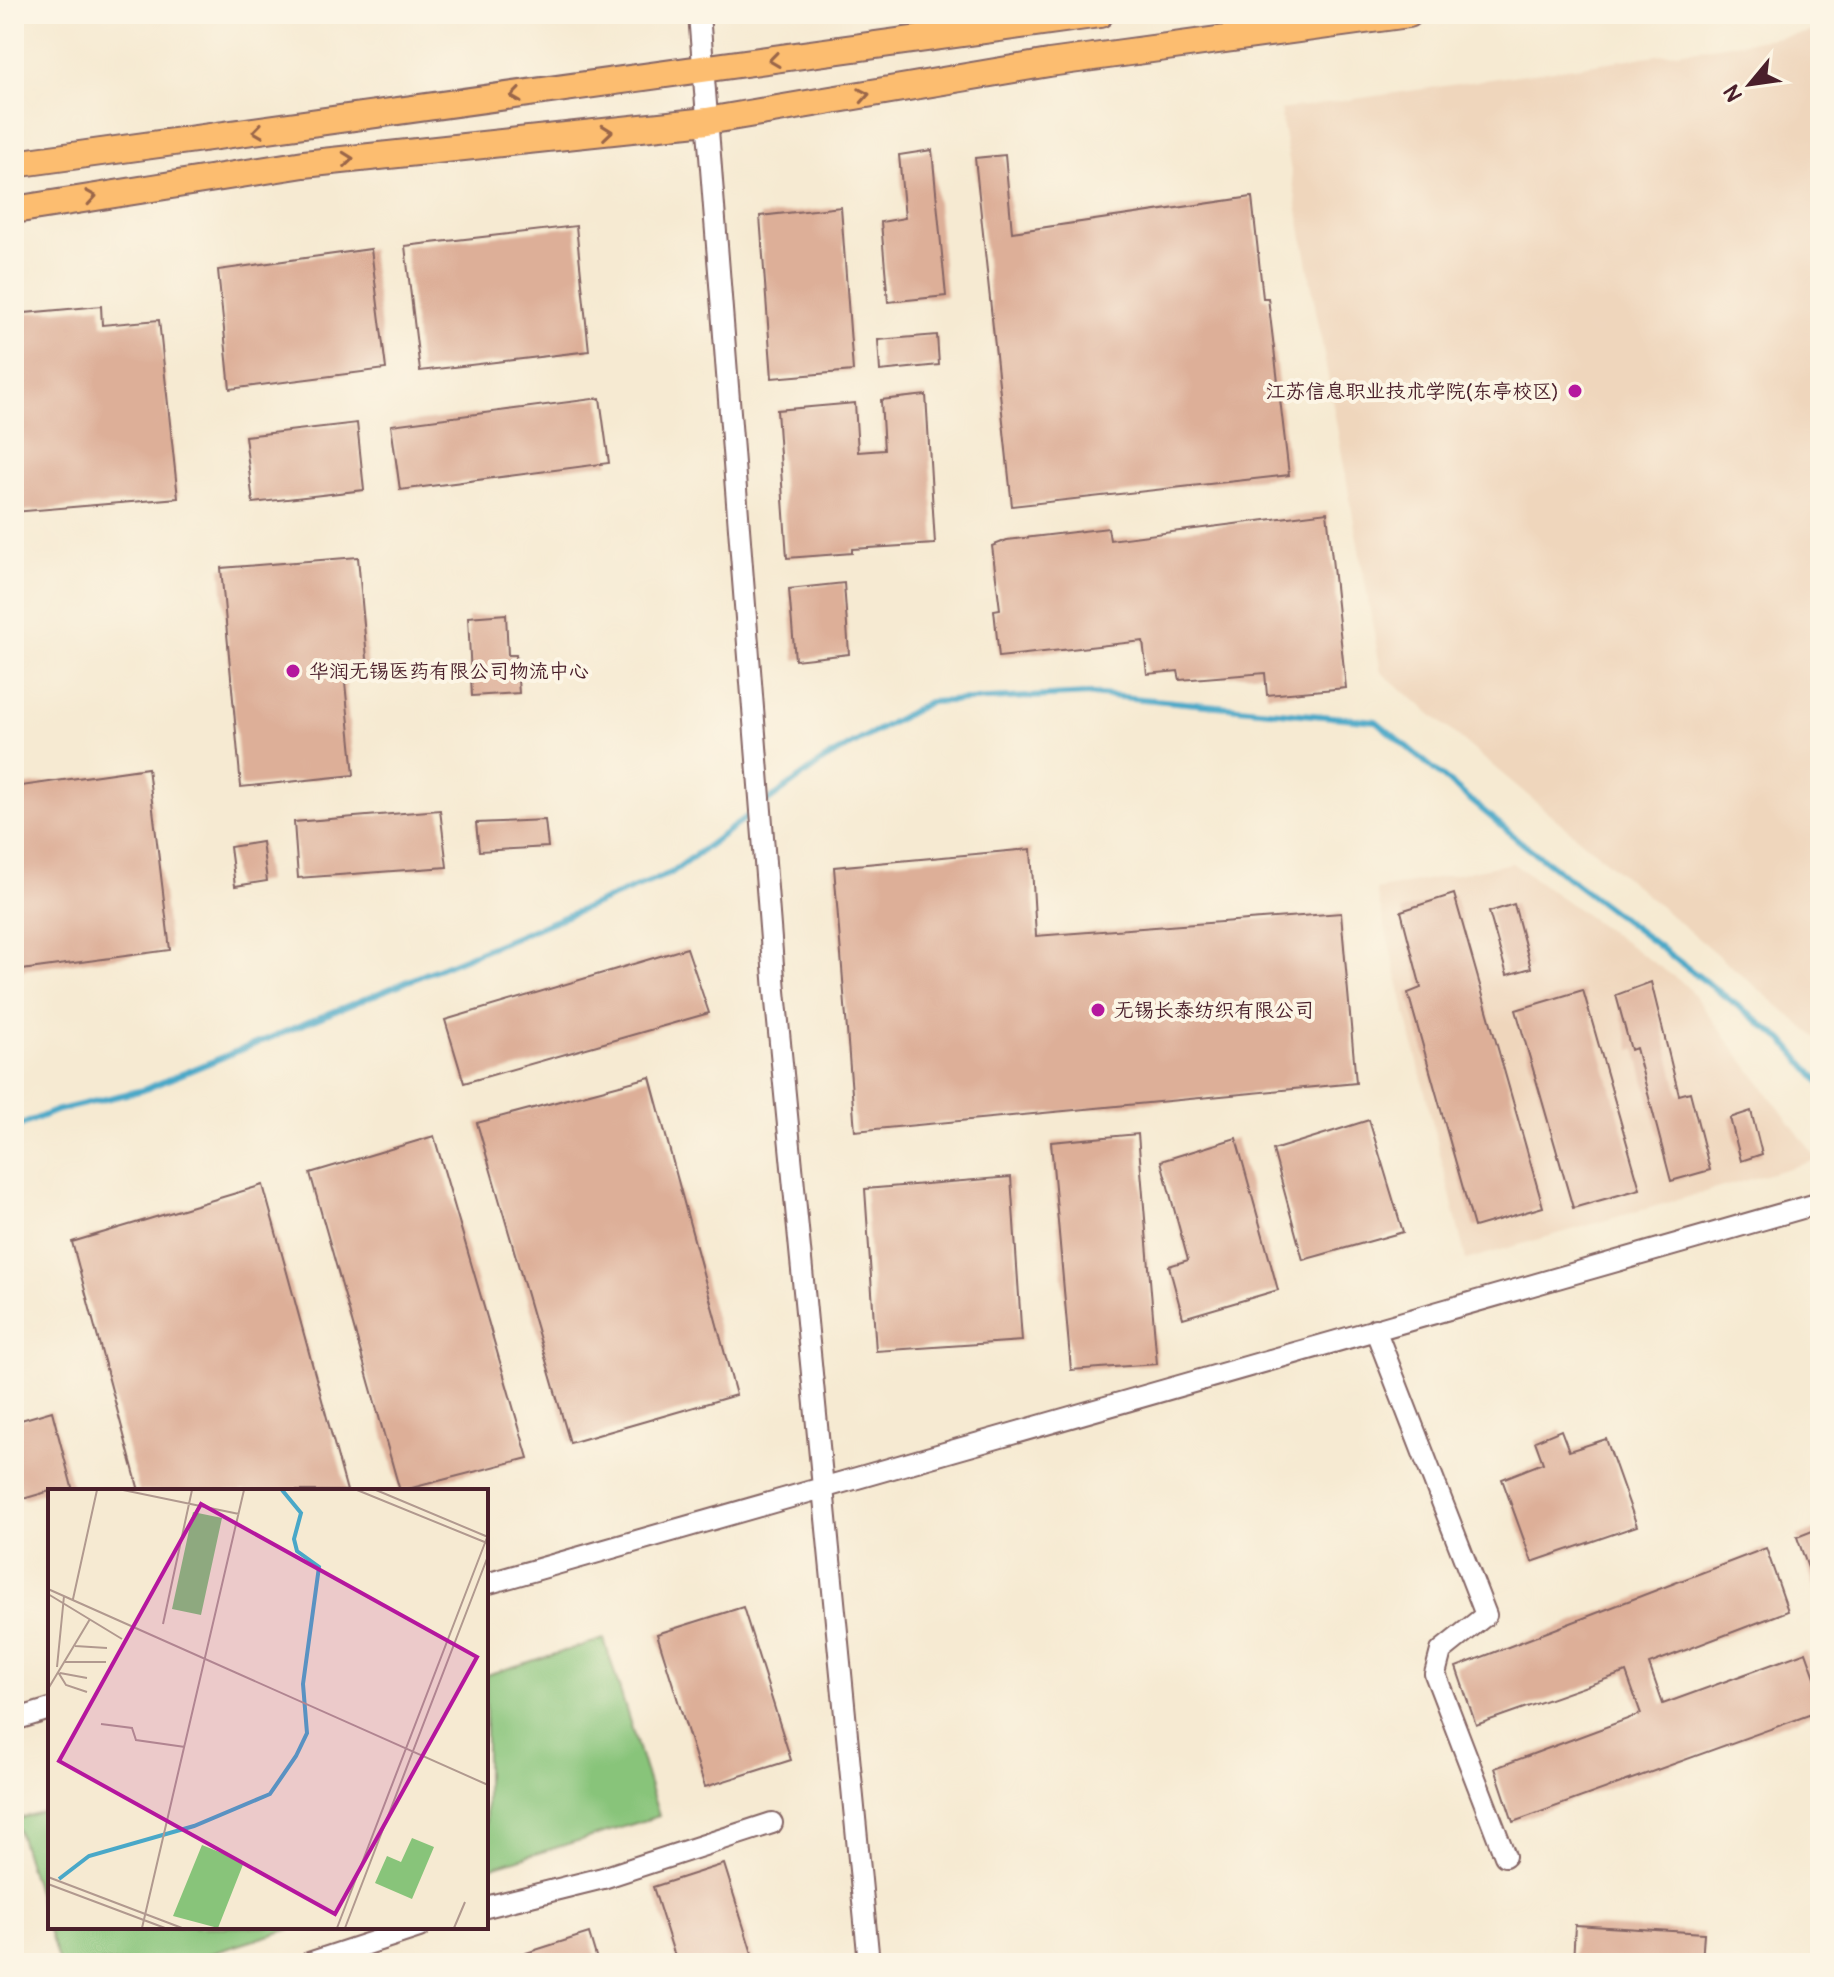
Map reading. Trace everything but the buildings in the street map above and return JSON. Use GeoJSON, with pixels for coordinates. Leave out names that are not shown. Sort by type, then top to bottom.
{"type":"FeatureCollection","features":[{"type":"Feature","properties":{"kind":"main road"},"geometry":{"type":"LineString","coordinates":[[14,164],[1100,14]]}},
{"type":"Feature","properties":{"kind":"main road"},"geometry":{"type":"LineString","coordinates":[[14,210],[304,164],[707,121],[1049,63],[1409,14]]}},
{"type":"Feature","properties":{"kind":"street"},"geometry":{"type":"LineString","coordinates":[[699,14],[775,991],[869,1963]]}},
{"type":"Feature","properties":{"kind":"street"},"geometry":{"type":"LineString","coordinates":[[488,1583],[1820,1203]]}},
{"type":"Feature","properties":{"kind":"street"},"geometry":{"type":"LineString","coordinates":[[1375,1329],[1486,1615],[1441,1651],[1435,1674],[1505,1856]]}},
{"type":"Feature","properties":{"kind":"street"},"geometry":{"type":"LineString","coordinates":[[14,1720],[48,1710]]}},
{"type":"Feature","properties":{"kind":"street"},"geometry":{"type":"LineString","coordinates":[[488,1907],[603,1878],[772,1823]]}},
{"type":"Feature","properties":{"kind":"street"},"geometry":{"type":"LineString","coordinates":[[309,1963],[413,1929]]}},
{"type":"Feature","properties":{"kind":"shaded area","name":"江苏信息职业技术学院(东亭校区)"},"geometry":{"type":"Polygon","coordinates":[[[1820,31],[1820,1041],[1381,672],[1280,110],[1820,31]]]}},
{"type":"Feature","properties":{"kind":"shaded area"},"geometry":{"type":"Polygon","coordinates":[[[1512,863],[1687,986],[1818,1160],[1466,1260],[1376,890],[1512,863]]]}},
{"type":"Feature","properties":{"kind":"green space"},"geometry":{"type":"Polygon","coordinates":[[[604,1639],[659,1816],[488,1868],[488,1674],[604,1639]]]}},
{"type":"Feature","properties":{"kind":"green space"},"geometry":{"type":"Polygon","coordinates":[[[48,1810],[48,1927],[15,1820],[48,1810]]]}},
{"type":"Feature","properties":{"kind":"green space"},"geometry":{"type":"Polygon","coordinates":[[[49,1929],[290,1929],[180,1963],[59,1963],[49,1929]]]}},
{"type":"Feature","properties":{"kind":"waterway"},"geometry":{"type":"LineString","coordinates":[[764,804],[824,760],[929,702],[1090,694],[1376,721],[1522,843],[1783,1040],[1820,1082]]}},
{"type":"Feature","properties":{"kind":"waterway"},"geometry":{"type":"LineString","coordinates":[[14,1128],[55,1111],[143,1090],[671,873],[755,811]]}},
{"type":"Feature","properties":{"kind":"place","name":"江苏信息职业技术学院(东亭校区)"},"geometry":{"type":"Point","coordinates":[1575,391]}},
{"type":"Feature","properties":{"kind":"place","name":"华润无锡医药有限公司物流中心"},"geometry":{"type":"Point","coordinates":[293,671]}},
{"type":"Feature","properties":{"kind":"place","name":"无锡长泰纺织有限公司"},"geometry":{"type":"Point","coordinates":[1098,1010]}}]}
